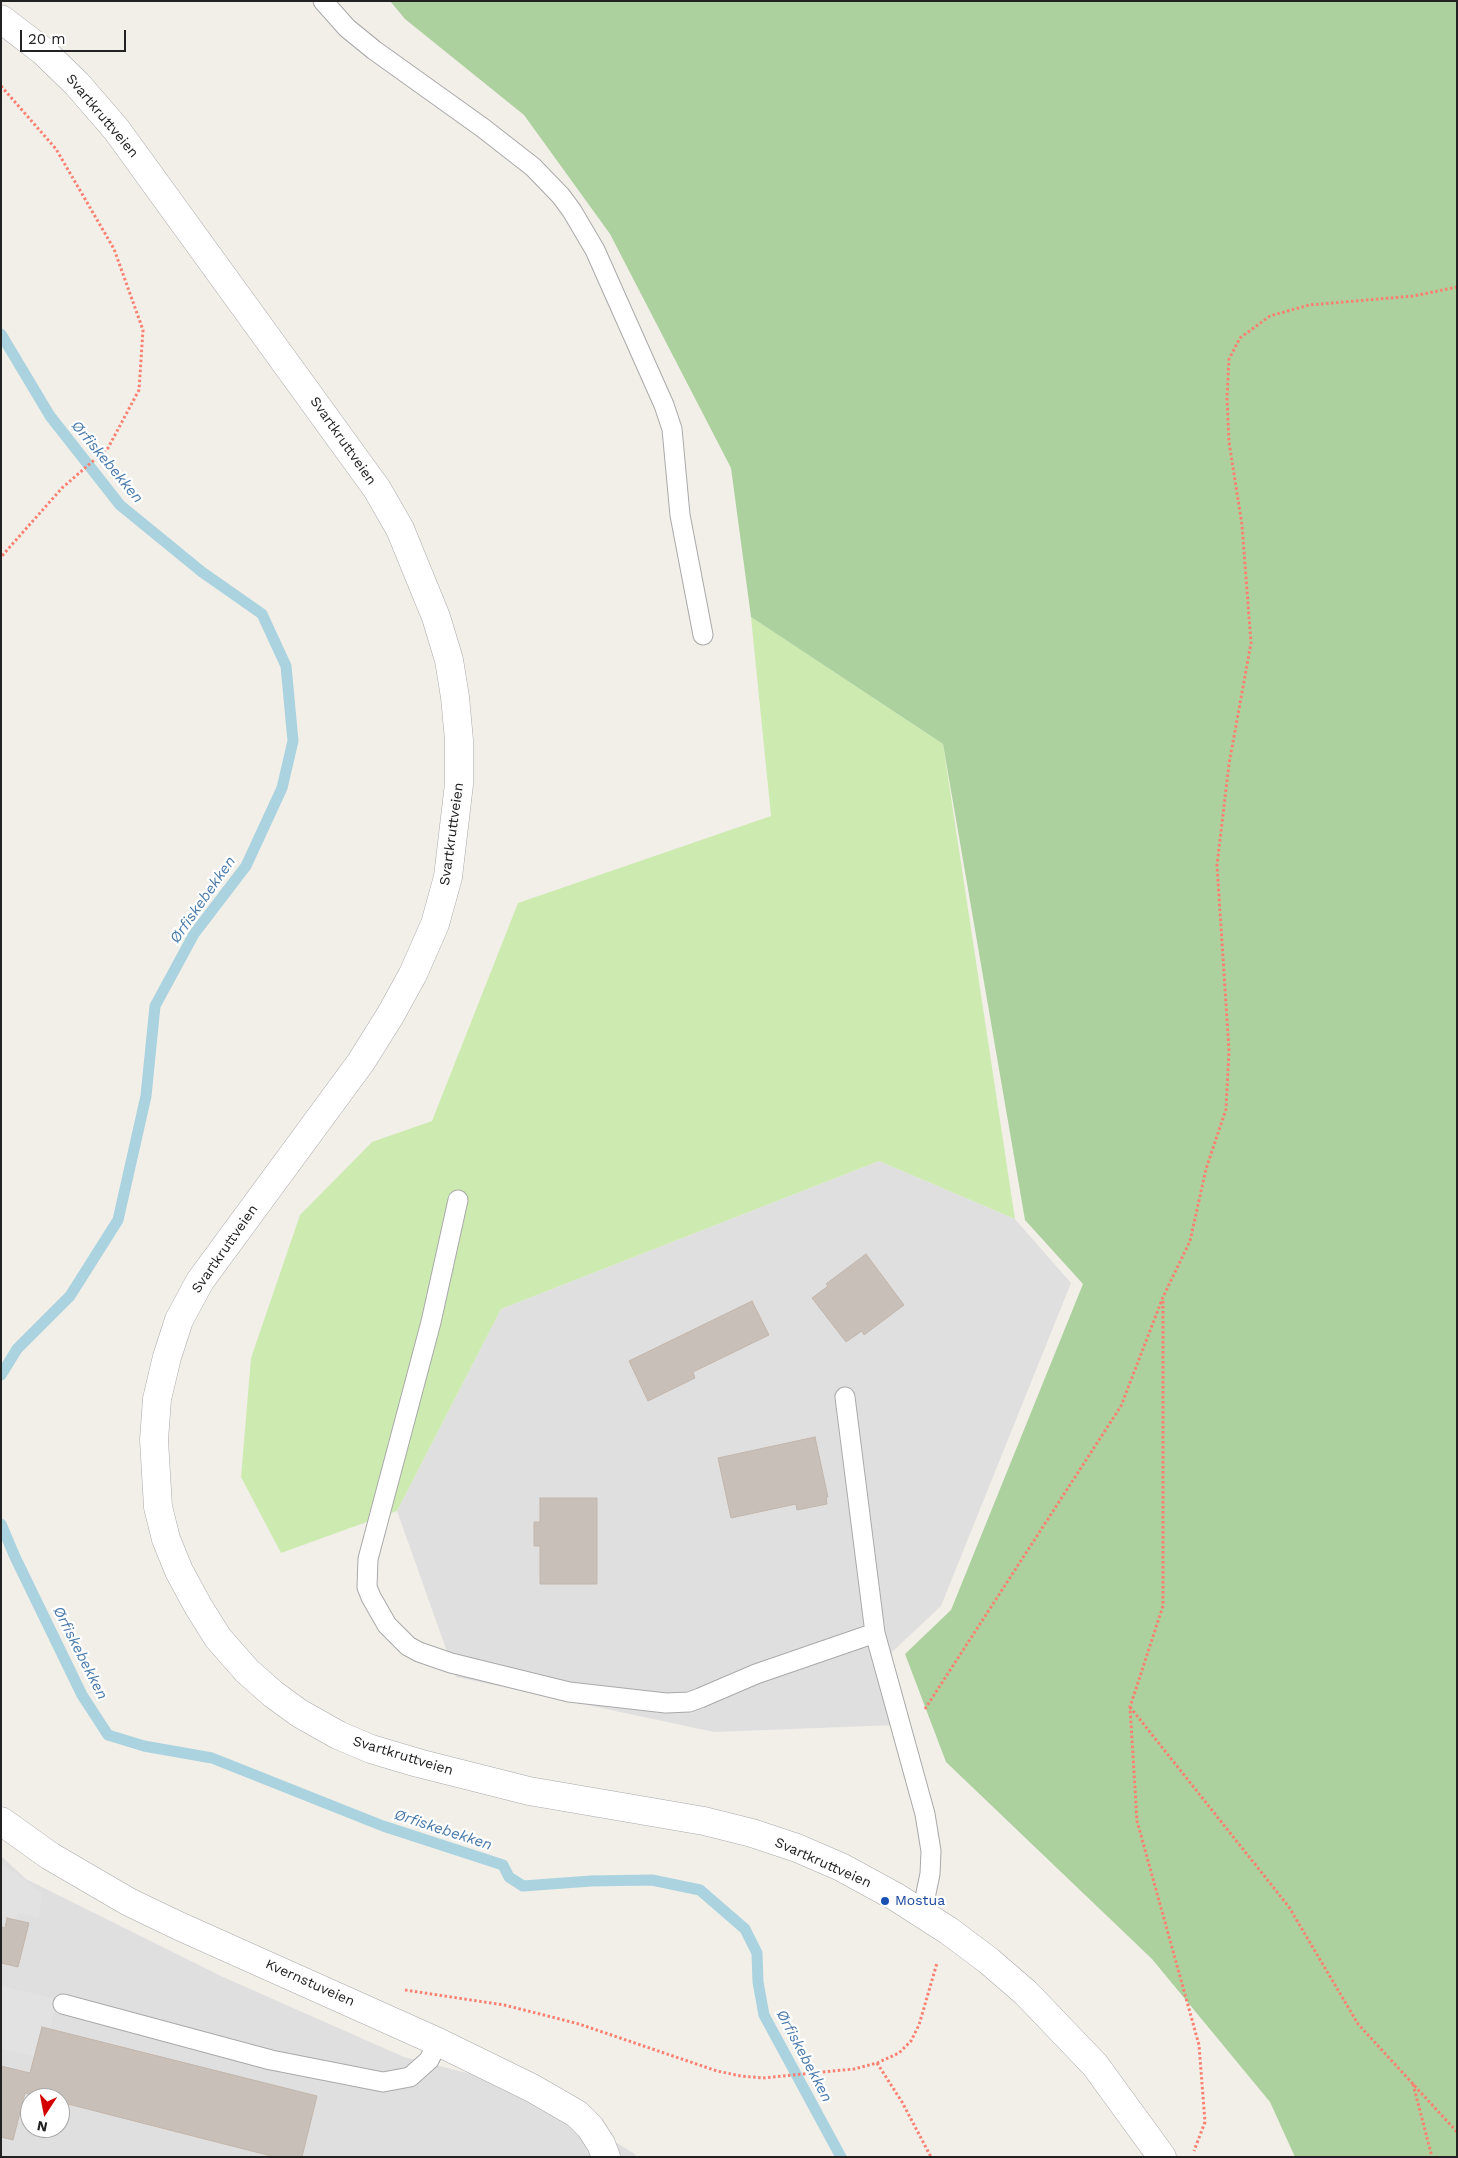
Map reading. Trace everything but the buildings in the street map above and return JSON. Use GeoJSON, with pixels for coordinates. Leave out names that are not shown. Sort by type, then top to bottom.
{"type":"FeatureCollection","features":[{"type":"Feature","properties":{"kind":"street","name":"Svartkruttveien"},"geometry":{"type":"LineString","coordinates":[[1,19],[43,51],[77,84],[116,129],[378,489],[400,529],[436,617],[449,660],[455,697],[459,740],[459,784],[455,829],[448,877],[432,932],[400,998],[361,1062],[200,1281],[179,1320],[167,1357],[158,1399],[154,1440],[154,1476],[158,1507],[166,1538],[179,1571],[218,1638],[247,1671],[273,1694],[299,1713],[338,1735],[371,1749],[418,1763],[529,1791],[704,1821],[752,1833],[797,1848],[841,1867],[922,1912],[989,1961],[1026,1993],[1056,2023],[1095,2066],[1162,2157]]}},
{"type":"Feature","properties":{"kind":"street","name":"Kvernstuveien"},"geometry":{"type":"LineString","coordinates":[[1,1821],[57,1860],[129,1902],[438,2042],[532,2088],[577,2114],[590,2126],[601,2144],[606,2157]]}},
{"type":"Feature","properties":{"kind":"lane"},"geometry":{"type":"LineString","coordinates":[[323,1],[347,28],[374,50],[483,128],[533,168],[561,196],[572,211],[595,250],[664,406],[672,429],[680,515],[703,635]]}},
{"type":"Feature","properties":{"kind":"lane"},"geometry":{"type":"LineString","coordinates":[[458,1200],[431,1322],[368,1559],[367,1587],[371,1597],[388,1625],[408,1646],[419,1652],[451,1663],[569,1692],[666,1703],[689,1702],[756,1674],[875,1633]]}},
{"type":"Feature","properties":{"kind":"lane"},"geometry":{"type":"LineString","coordinates":[[845,1397],[875,1633],[925,1814],[931,1851],[930,1874],[922,1912]]}},
{"type":"Feature","properties":{"kind":"lane"},"geometry":{"type":"LineString","coordinates":[[63,2004],[271,2060],[383,2082],[410,2077],[429,2060],[438,2042]]}},
{"type":"Feature","properties":{"kind":"path"},"geometry":{"type":"LineString","coordinates":[[1,86],[56,149],[105,232],[114,249],[143,330],[139,390],[108,448],[62,488],[1,557]]}},
{"type":"Feature","properties":{"kind":"path"},"geometry":{"type":"LineString","coordinates":[[905,1741],[1121,1406],[1163,1297],[1190,1240],[1206,1170],[1226,1109],[1229,1051],[1217,864],[1229,764],[1251,643],[1242,525],[1229,442],[1227,398],[1230,359],[1240,338],[1270,316],[1309,305],[1413,296],[1457,287]]}},
{"type":"Feature","properties":{"kind":"path"},"geometry":{"type":"LineString","coordinates":[[1163,1297],[1163,1606],[1130,1707],[1137,1821],[1199,2045],[1205,2122],[1200,2141],[1189,2157]]}},
{"type":"Feature","properties":{"kind":"path"},"geometry":{"type":"LineString","coordinates":[[1130,1707],[1289,1907],[1358,2024],[1457,2132]]}},
{"type":"Feature","properties":{"kind":"path"},"geometry":{"type":"LineString","coordinates":[[401,1990],[494,2004],[540,2014],[579,2024],[717,2071],[741,2076],[763,2078],[820,2074],[877,2063],[899,2053],[911,2041],[919,2025],[949,1931]]}},
{"type":"Feature","properties":{"kind":"path"},"geometry":{"type":"LineString","coordinates":[[877,2063],[902,2102],[932,2157]]}},
{"type":"Feature","properties":{"kind":"path"},"geometry":{"type":"LineString","coordinates":[[1413,2084],[1432,2157]]}},
{"type":"Feature","properties":{"kind":"shaded area"},"geometry":{"type":"Polygon","coordinates":[[[879,1161],[1015,1219],[1071,1283],[941,1606],[892,1652],[896,1725],[714,1732],[456,1677],[397,1511],[501,1309],[879,1161]]]}},
{"type":"Feature","properties":{"kind":"shaded area"},"geometry":{"type":"Polygon","coordinates":[[[1,1856],[26,1879],[223,1977],[404,2057],[526,2088],[635,2154],[636,2157],[1,2157],[1,1856]]]}},
{"type":"Feature","properties":{"kind":"shaded area"},"geometry":{"type":"Polygon","coordinates":[[[1,1863],[42,1893],[39,1918],[18,1912],[14,1926],[1,1923],[1,1863]]]}},
{"type":"Feature","properties":{"kind":"shaded area"},"geometry":{"type":"Polygon","coordinates":[[[1,1986],[57,1999],[43,2059],[1,2048],[1,1986]]]}},
{"type":"Feature","properties":{"kind":"green space"},"geometry":{"type":"Polygon","coordinates":[[[390,1],[1457,1],[1457,2157],[1295,2157],[1270,2102],[1152,1959],[946,1762],[905,1654],[951,1610],[1083,1284],[1025,1220],[943,744],[751,617],[731,468],[610,234],[524,115],[405,19],[390,1]]]}},
{"type":"Feature","properties":{"kind":"green space"},"geometry":{"type":"Polygon","coordinates":[[[751,617],[943,744],[1015,1219],[879,1161],[501,1309],[397,1511],[281,1553],[241,1477],[251,1358],[300,1215],[372,1142],[432,1121],[518,903],[771,816],[751,617]]]}},
{"type":"Feature","properties":{"kind":"waterway","name":"Ørfiskebekken"},"geometry":{"type":"LineString","coordinates":[[1,334],[50,416],[120,505],[202,572],[262,614],[286,666],[293,741],[282,788],[246,866],[194,934],[155,1006],[146,1096],[118,1220],[70,1296],[17,1349],[1,1375]]}},
{"type":"Feature","properties":{"kind":"waterway","name":"Ørfiskebekken"},"geometry":{"type":"LineString","coordinates":[[1,1524],[82,1695],[108,1735],[144,1746],[212,1758],[383,1826],[503,1865],[509,1877],[523,1886],[591,1881],[652,1880],[700,1890],[745,1929],[757,1953],[758,1982],[764,2015],[841,2157]]}},
{"type":"Feature","properties":{"kind":"place","name":"Mostua"},"geometry":{"type":"Point","coordinates":[885,1901]}}]}
